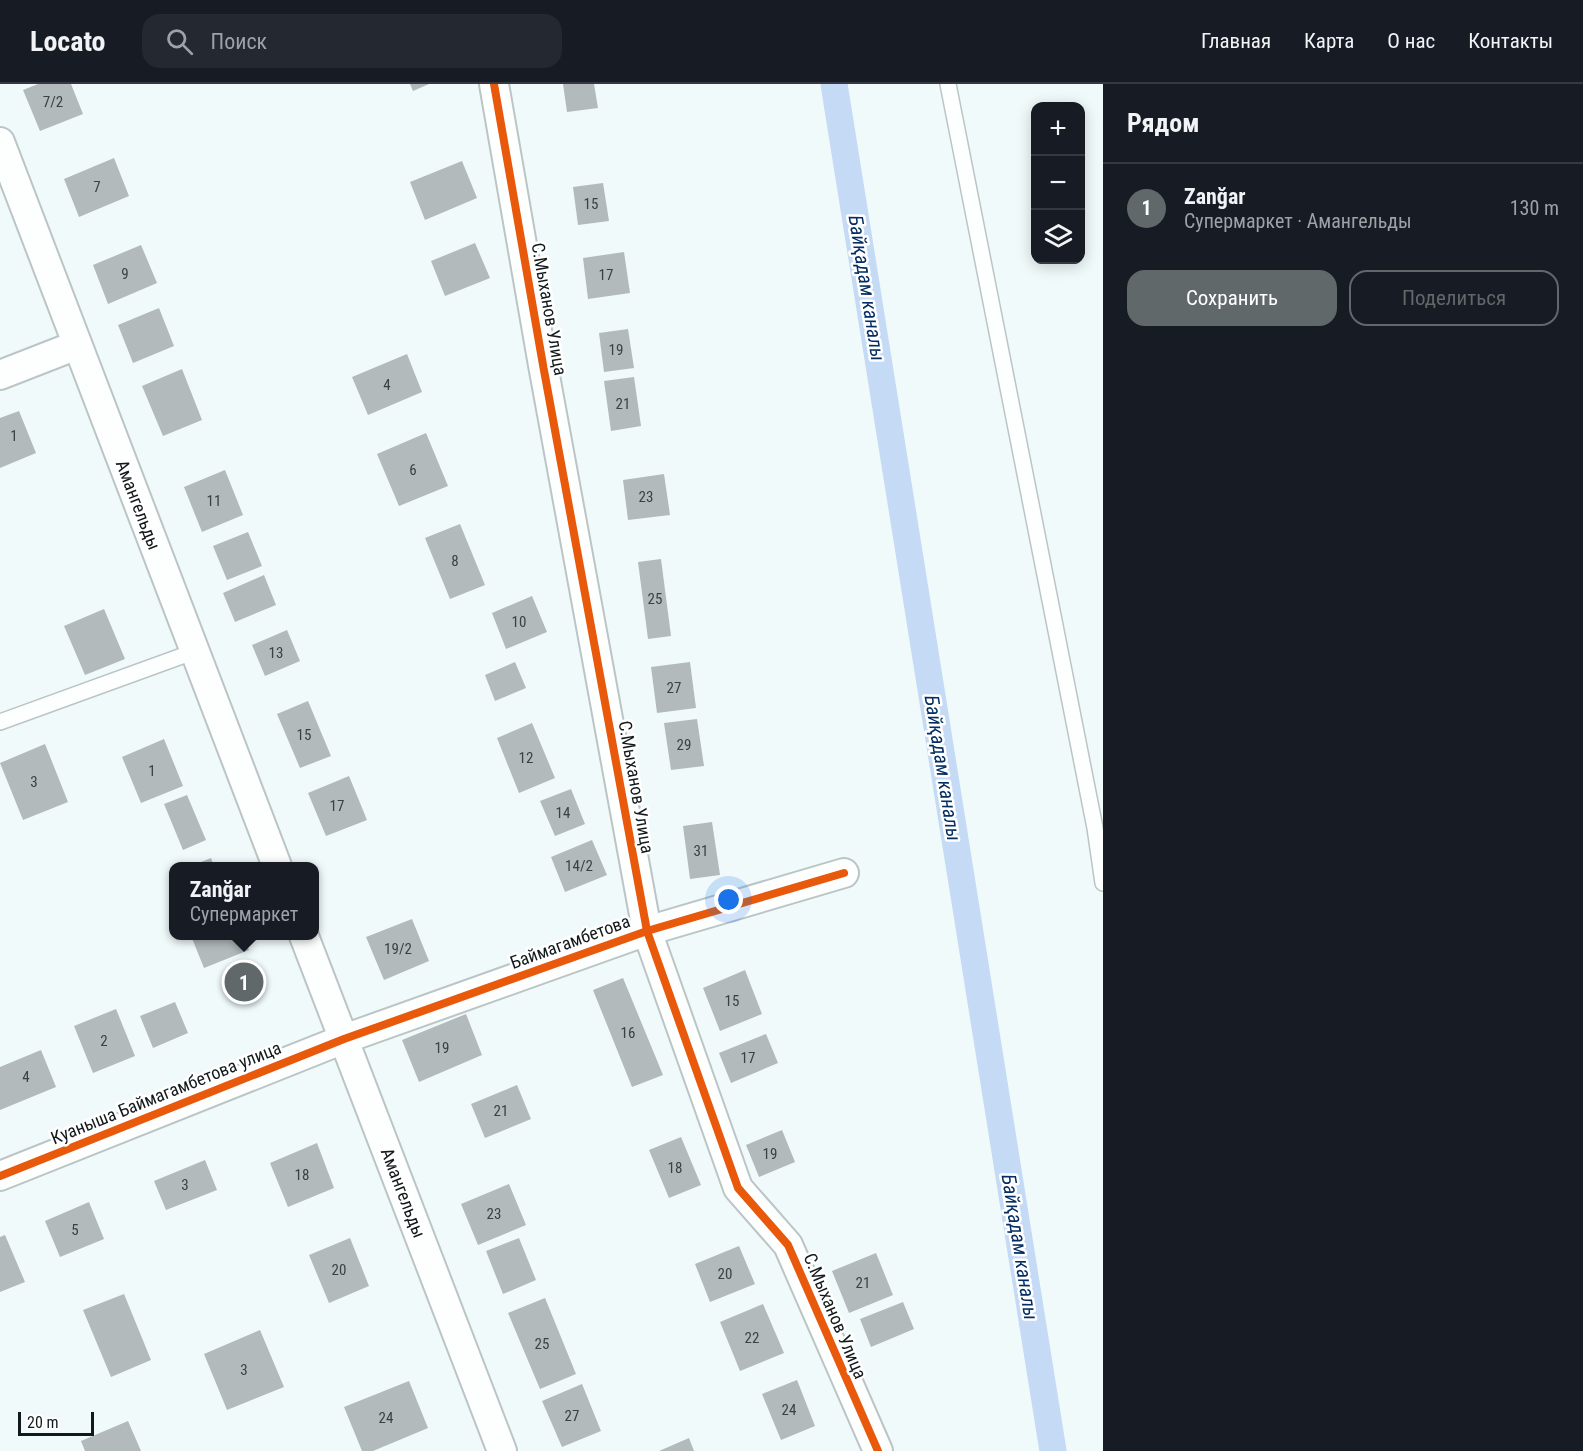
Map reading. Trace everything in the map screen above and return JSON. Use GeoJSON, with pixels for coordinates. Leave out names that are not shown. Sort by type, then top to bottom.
{"type":"FeatureCollection","features":[{"type":"Feature","properties":{"kind":"street","name":"С.Мыханов Улица"},"geometry":{"type":"LineString","coordinates":[[494,84],[647,931],[738,1188],[788,1245],[878,1451]]}},
{"type":"Feature","properties":{"kind":"street","name":"Амангельды"},"geometry":{"type":"LineString","coordinates":[[0,142],[275,862]]}},
{"type":"Feature","properties":{"kind":"street"},"geometry":{"type":"LineString","coordinates":[[0,375],[77,345]]}},
{"type":"Feature","properties":{"kind":"street","name":"Баймагамбетова"},"geometry":{"type":"LineString","coordinates":[[344,1039],[647,931],[844,873]]}},
{"type":"Feature","properties":{"kind":"street","name":"Амангельды"},"geometry":{"type":"LineString","coordinates":[[306,940],[502,1451]]}},
{"type":"Feature","properties":{"kind":"street","name":"Куаныша Баймагамбетова улица"},"geometry":{"type":"LineString","coordinates":[[0,1176],[344,1039]]}},
{"type":"Feature","properties":{"kind":"lane"},"geometry":{"type":"LineString","coordinates":[[948,84],[1095,828],[1103,883]]}},
{"type":"Feature","properties":{"kind":"lane"},"geometry":{"type":"LineString","coordinates":[[0,722],[193,652]]}},
{"type":"Feature","properties":{"kind":"building"},"geometry":{"type":"Polygon","coordinates":[[[38,84],[71,84],[83,114],[40,131],[23,90],[38,84]]]}},
{"type":"Feature","properties":{"kind":"building"},"geometry":{"type":"Polygon","coordinates":[[[410,84],[429,84],[413,91],[410,84]]]}},
{"type":"Feature","properties":{"kind":"building"},"geometry":{"type":"Polygon","coordinates":[[[563,84],[594,84],[598,108],[567,112],[563,84]]]}},
{"type":"Feature","properties":{"kind":"building"},"geometry":{"type":"Polygon","coordinates":[[[114,158],[129,196],[79,217],[64,179],[114,158]]]}},
{"type":"Feature","properties":{"kind":"building"},"geometry":{"type":"Polygon","coordinates":[[[462,161],[477,198],[425,220],[410,182],[462,161]]]}},
{"type":"Feature","properties":{"kind":"building"},"geometry":{"type":"Polygon","coordinates":[[[603,183],[609,221],[578,225],[573,187],[603,183]]]}},
{"type":"Feature","properties":{"kind":"building"},"geometry":{"type":"Polygon","coordinates":[[[475,243],[490,278],[445,296],[431,261],[475,243]]]}},
{"type":"Feature","properties":{"kind":"building"},"geometry":{"type":"Polygon","coordinates":[[[141,245],[157,283],[108,304],[93,265],[141,245]]]}},
{"type":"Feature","properties":{"kind":"building"},"geometry":{"type":"Polygon","coordinates":[[[624,252],[630,293],[588,299],[583,258],[624,252]]]}},
{"type":"Feature","properties":{"kind":"building"},"geometry":{"type":"Polygon","coordinates":[[[159,308],[174,346],[133,363],[118,325],[159,308]]]}},
{"type":"Feature","properties":{"kind":"building"},"geometry":{"type":"Polygon","coordinates":[[[628,329],[634,368],[604,372],[599,333],[628,329]]]}},
{"type":"Feature","properties":{"kind":"building"},"geometry":{"type":"Polygon","coordinates":[[[407,354],[422,392],[368,415],[352,377],[407,354]]]}},
{"type":"Feature","properties":{"kind":"building"},"geometry":{"type":"Polygon","coordinates":[[[182,369],[202,420],[163,436],[142,386],[182,369]]]}},
{"type":"Feature","properties":{"kind":"building"},"geometry":{"type":"Polygon","coordinates":[[[634,377],[641,426],[611,431],[604,381],[634,377]]]}},
{"type":"Feature","properties":{"kind":"building"},"geometry":{"type":"Polygon","coordinates":[[[19,411],[36,453],[0,468],[0,418],[19,411]]]}},
{"type":"Feature","properties":{"kind":"building"},"geometry":{"type":"Polygon","coordinates":[[[426,433],[448,486],[399,506],[377,454],[426,433]]]}},
{"type":"Feature","properties":{"kind":"building"},"geometry":{"type":"Polygon","coordinates":[[[225,470],[243,515],[202,532],[184,487],[225,470]]]}},
{"type":"Feature","properties":{"kind":"building"},"geometry":{"type":"Polygon","coordinates":[[[664,474],[670,515],[628,520],[623,480],[664,474]]]}},
{"type":"Feature","properties":{"kind":"building"},"geometry":{"type":"Polygon","coordinates":[[[460,524],[485,585],[450,599],[425,538],[460,524]]]}},
{"type":"Feature","properties":{"kind":"building"},"geometry":{"type":"Polygon","coordinates":[[[248,532],[262,566],[227,580],[213,546],[248,532]]]}},
{"type":"Feature","properties":{"kind":"building"},"geometry":{"type":"Polygon","coordinates":[[[661,559],[671,636],[648,639],[638,562],[661,559]]]}},
{"type":"Feature","properties":{"kind":"building"},"geometry":{"type":"Polygon","coordinates":[[[264,575],[276,605],[235,622],[223,593],[264,575]]]}},
{"type":"Feature","properties":{"kind":"building"},"geometry":{"type":"Polygon","coordinates":[[[532,596],[547,632],[506,649],[492,613],[532,596]]]}},
{"type":"Feature","properties":{"kind":"building"},"geometry":{"type":"Polygon","coordinates":[[[104,609],[125,659],[85,675],[64,626],[104,609]]]}},
{"type":"Feature","properties":{"kind":"building"},"geometry":{"type":"Polygon","coordinates":[[[287,630],[300,661],[265,676],[252,645],[287,630]]]}},
{"type":"Feature","properties":{"kind":"building"},"geometry":{"type":"Polygon","coordinates":[[[515,662],[526,688],[495,701],[485,675],[515,662]]]}},
{"type":"Feature","properties":{"kind":"building"},"geometry":{"type":"Polygon","coordinates":[[[690,662],[696,708],[657,713],[651,667],[690,662]]]}},
{"type":"Feature","properties":{"kind":"building"},"geometry":{"type":"Polygon","coordinates":[[[308,701],[331,756],[300,768],[277,714],[308,701]]]}},
{"type":"Feature","properties":{"kind":"building"},"geometry":{"type":"Polygon","coordinates":[[[697,719],[704,766],[671,770],[664,723],[697,719]]]}},
{"type":"Feature","properties":{"kind":"building"},"geometry":{"type":"Polygon","coordinates":[[[532,723],[555,778],[519,793],[497,738],[532,723]]]}},
{"type":"Feature","properties":{"kind":"building"},"geometry":{"type":"Polygon","coordinates":[[[164,739],[183,786],[141,803],[122,757],[164,739]]]}},
{"type":"Feature","properties":{"kind":"building"},"geometry":{"type":"Polygon","coordinates":[[[45,744],[68,802],[23,820],[0,763],[45,744]]]}},
{"type":"Feature","properties":{"kind":"building"},"geometry":{"type":"Polygon","coordinates":[[[349,776],[367,820],[326,836],[308,793],[349,776]]]}},
{"type":"Feature","properties":{"kind":"building"},"geometry":{"type":"Polygon","coordinates":[[[571,789],[585,824],[555,836],[540,801],[571,789]]]}},
{"type":"Feature","properties":{"kind":"building"},"geometry":{"type":"Polygon","coordinates":[[[187,795],[206,840],[183,850],[164,804],[187,795]]]}},
{"type":"Feature","properties":{"kind":"building"},"geometry":{"type":"Polygon","coordinates":[[[712,822],[720,875],[690,879],[683,826],[712,822]]]}},
{"type":"Feature","properties":{"kind":"building"},"geometry":{"type":"Polygon","coordinates":[[[592,840],[607,875],[565,892],[551,857],[592,840]]]}},
{"type":"Feature","properties":{"kind":"building"},"geometry":{"type":"Polygon","coordinates":[[[211,858],[212,862],[201,862],[211,858]]]}},
{"type":"Feature","properties":{"kind":"building"},"geometry":{"type":"Polygon","coordinates":[[[412,919],[429,961],[384,980],[366,937],[412,919]]]}},
{"type":"Feature","properties":{"kind":"building"},"geometry":{"type":"Polygon","coordinates":[[[193,940],[245,940],[249,950],[204,968],[193,940]]]}},
{"type":"Feature","properties":{"kind":"building"},"geometry":{"type":"Polygon","coordinates":[[[745,970],[762,1014],[720,1031],[703,988],[745,970]]]}},
{"type":"Feature","properties":{"kind":"building"},"geometry":{"type":"Polygon","coordinates":[[[623,978],[663,1075],[632,1087],[593,990],[623,978]]]}},
{"type":"Feature","properties":{"kind":"building"},"geometry":{"type":"Polygon","coordinates":[[[175,1002],[188,1033],[153,1048],[140,1016],[175,1002]]]}},
{"type":"Feature","properties":{"kind":"building"},"geometry":{"type":"Polygon","coordinates":[[[116,1009],[135,1056],[93,1073],[74,1026],[116,1009]]]}},
{"type":"Feature","properties":{"kind":"building"},"geometry":{"type":"Polygon","coordinates":[[[466,1014],[482,1055],[419,1082],[402,1040],[466,1014]]]}},
{"type":"Feature","properties":{"kind":"building"},"geometry":{"type":"Polygon","coordinates":[[[766,1034],[778,1063],[731,1083],[719,1053],[766,1034]]]}},
{"type":"Feature","properties":{"kind":"building"},"geometry":{"type":"Polygon","coordinates":[[[41,1050],[56,1087],[0,1110],[0,1067],[41,1050]]]}},
{"type":"Feature","properties":{"kind":"building"},"geometry":{"type":"Polygon","coordinates":[[[517,1085],[531,1119],[485,1138],[471,1104],[517,1085]]]}},
{"type":"Feature","properties":{"kind":"building"},"geometry":{"type":"Polygon","coordinates":[[[782,1130],[795,1162],[759,1177],[746,1145],[782,1130]]]}},
{"type":"Feature","properties":{"kind":"building"},"geometry":{"type":"Polygon","coordinates":[[[681,1137],[701,1185],[669,1198],[649,1150],[681,1137]]]}},
{"type":"Feature","properties":{"kind":"building"},"geometry":{"type":"Polygon","coordinates":[[[317,1143],[334,1188],[288,1207],[270,1163],[317,1143]]]}},
{"type":"Feature","properties":{"kind":"building"},"geometry":{"type":"Polygon","coordinates":[[[205,1160],[217,1190],[166,1210],[154,1181],[205,1160]]]}},
{"type":"Feature","properties":{"kind":"building"},"geometry":{"type":"Polygon","coordinates":[[[509,1184],[526,1225],[478,1245],[461,1204],[509,1184]]]}},
{"type":"Feature","properties":{"kind":"building"},"geometry":{"type":"Polygon","coordinates":[[[89,1202],[104,1239],[60,1257],[45,1221],[89,1202]]]}},
{"type":"Feature","properties":{"kind":"building"},"geometry":{"type":"Polygon","coordinates":[[[5,1235],[25,1282],[0,1292],[0,1237],[5,1235]]]}},
{"type":"Feature","properties":{"kind":"building"},"geometry":{"type":"Polygon","coordinates":[[[350,1238],[369,1286],[329,1303],[309,1255],[350,1238]]]}},
{"type":"Feature","properties":{"kind":"building"},"geometry":{"type":"Polygon","coordinates":[[[519,1238],[536,1280],[503,1294],[486,1251],[519,1238]]]}},
{"type":"Feature","properties":{"kind":"building"},"geometry":{"type":"Polygon","coordinates":[[[739,1246],[755,1284],[710,1302],[695,1264],[739,1246]]]}},
{"type":"Feature","properties":{"kind":"building"},"geometry":{"type":"Polygon","coordinates":[[[876,1253],[893,1295],[849,1313],[832,1271],[876,1253]]]}},
{"type":"Feature","properties":{"kind":"building"},"geometry":{"type":"Polygon","coordinates":[[[124,1294],[151,1360],[111,1377],[83,1310],[124,1294]]]}},
{"type":"Feature","properties":{"kind":"building"},"geometry":{"type":"Polygon","coordinates":[[[545,1298],[576,1374],[540,1389],[508,1313],[545,1298]]]}},
{"type":"Feature","properties":{"kind":"building"},"geometry":{"type":"Polygon","coordinates":[[[903,1302],[914,1329],[871,1347],[860,1319],[903,1302]]]}},
{"type":"Feature","properties":{"kind":"building"},"geometry":{"type":"Polygon","coordinates":[[[763,1304],[784,1353],[740,1371],[720,1322],[763,1304]]]}},
{"type":"Feature","properties":{"kind":"building"},"geometry":{"type":"Polygon","coordinates":[[[260,1330],[284,1387],[227,1410],[204,1354],[260,1330]]]}},
{"type":"Feature","properties":{"kind":"building"},"geometry":{"type":"Polygon","coordinates":[[[797,1380],[815,1426],[781,1440],[762,1394],[797,1380]]]}},
{"type":"Feature","properties":{"kind":"building"},"geometry":{"type":"Polygon","coordinates":[[[409,1381],[428,1428],[373,1451],[362,1451],[344,1407],[409,1381]]]}},
{"type":"Feature","properties":{"kind":"building"},"geometry":{"type":"Polygon","coordinates":[[[582,1384],[601,1431],[562,1447],[542,1401],[582,1384]]]}},
{"type":"Feature","properties":{"kind":"building"},"geometry":{"type":"Polygon","coordinates":[[[128,1421],[141,1451],[85,1451],[81,1441],[128,1421]]]}},
{"type":"Feature","properties":{"kind":"building"},"geometry":{"type":"Polygon","coordinates":[[[689,1438],[694,1451],[659,1451],[689,1438]]]}},
{"type":"Feature","properties":{"kind":"waterway","name":"Байқадам каналы"},"geometry":{"type":"LineString","coordinates":[[834,84],[1053,1451]]}},
{"type":"Feature","properties":{"kind":"cycle path"},"geometry":{"type":"LineString","coordinates":[[494,84],[647,931],[738,1188],[788,1245],[878,1451]]}},
{"type":"Feature","properties":{"kind":"cycle path"},"geometry":{"type":"LineString","coordinates":[[0,1176],[344,1039],[647,931],[844,873]]}},
{"type":"Feature","properties":{"kind":"place","name":"Zanğar"},"geometry":{"type":"Point","coordinates":[244,982]}}]}
